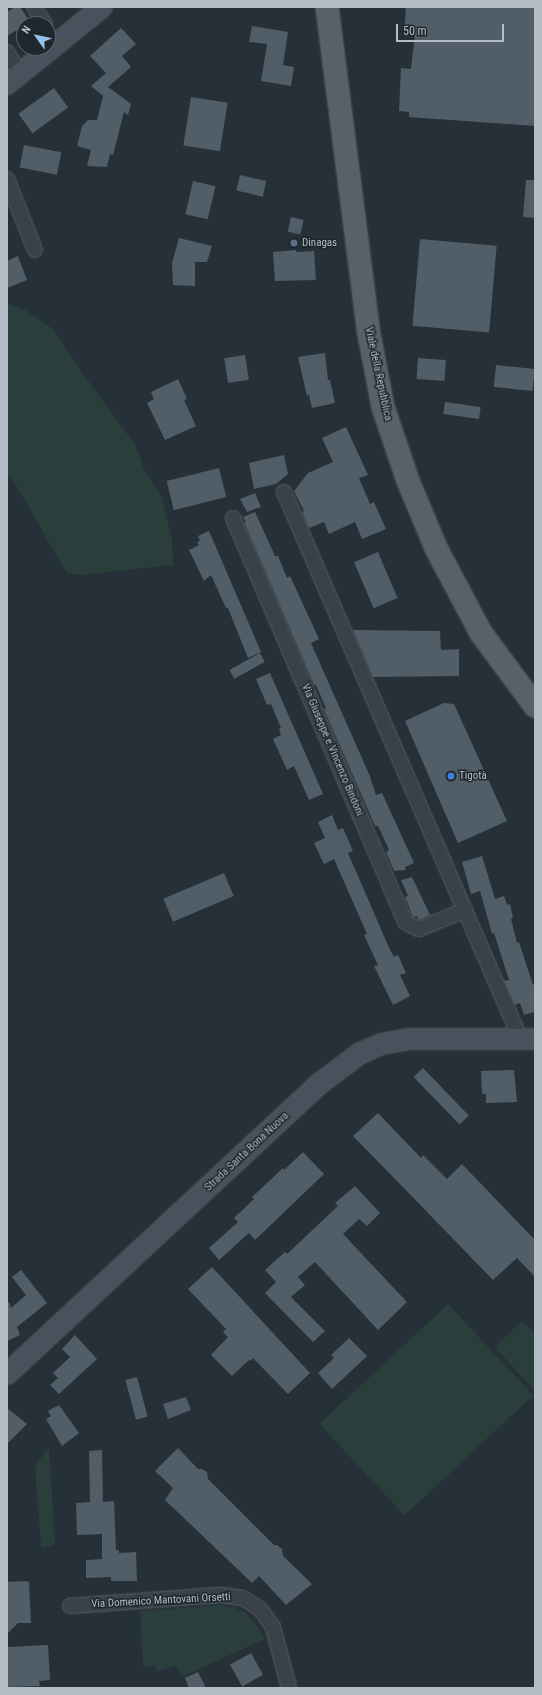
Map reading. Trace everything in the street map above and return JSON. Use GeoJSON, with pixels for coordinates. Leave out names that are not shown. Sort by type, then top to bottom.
{"type":"FeatureCollection","features":[{"type":"Feature","properties":{"kind":"main road","name":"Viale della Repubblica"},"geometry":{"type":"LineString","coordinates":[[327,7],[368,329],[383,407],[408,481],[436,548],[480,633],[535,706]]}},
{"type":"Feature","properties":{"kind":"street"},"geometry":{"type":"LineString","coordinates":[[34,7],[40,16]]}},
{"type":"Feature","properties":{"kind":"street"},"geometry":{"type":"LineString","coordinates":[[56,34],[102,7]]}},
{"type":"Feature","properties":{"kind":"street"},"geometry":{"type":"LineString","coordinates":[[7,52],[14,80]]}},
{"type":"Feature","properties":{"kind":"street"},"geometry":{"type":"LineString","coordinates":[[14,80],[35,56]]}},
{"type":"Feature","properties":{"kind":"street"},"geometry":{"type":"LineString","coordinates":[[7,180],[35,250]]}},
{"type":"Feature","properties":{"kind":"street"},"geometry":{"type":"LineString","coordinates":[[284,492],[465,910],[527,1039]]}},
{"type":"Feature","properties":{"kind":"street","name":"Via Giuseppe e Vincenzo Bindoni"},"geometry":{"type":"LineString","coordinates":[[233,518],[405,922],[419,929],[465,910]]}},
{"type":"Feature","properties":{"kind":"street","name":"Strada Santa Bona Nuova"},"geometry":{"type":"LineString","coordinates":[[7,1374],[318,1085],[346,1062],[371,1048],[394,1041],[428,1039],[527,1039]]}},
{"type":"Feature","properties":{"kind":"street","name":"Via Domenico Mantovani Orsetti"},"geometry":{"type":"LineString","coordinates":[[70,1606],[221,1595],[243,1598],[260,1609],[273,1627],[289,1688]]}},
{"type":"Feature","properties":{"kind":"green space"},"geometry":{"type":"Polygon","coordinates":[[[7,304],[25,310],[53,329],[81,371],[136,446],[144,469],[162,497],[172,540],[173,565],[80,575],[68,573],[60,562],[13,480],[7,473],[7,304]]]}},
{"type":"Feature","properties":{"kind":"green space"},"geometry":{"type":"Polygon","coordinates":[[[448,1304],[533,1395],[405,1515],[319,1424],[448,1304]]]}},
{"type":"Feature","properties":{"kind":"green space"},"geometry":{"type":"Polygon","coordinates":[[[522,1321],[535,1334],[535,1390],[494,1347],[522,1321]]]}},
{"type":"Feature","properties":{"kind":"green space"},"geometry":{"type":"Polygon","coordinates":[[[49,1446],[55,1545],[41,1548],[35,1467],[49,1446]]]}},
{"type":"Feature","properties":{"kind":"green space"},"geometry":{"type":"Polygon","coordinates":[[[221,1605],[236,1608],[246,1613],[258,1627],[265,1639],[182,1677],[176,1665],[157,1672],[156,1666],[143,1667],[140,1611],[221,1605]]]}},
{"type":"Feature","properties":{"kind":"building"},"geometry":{"type":"Polygon","coordinates":[[[15,7],[20,7],[26,16],[16,16],[16,31],[7,36],[7,12],[15,7]]]}},
{"type":"Feature","properties":{"kind":"building"},"geometry":{"type":"Polygon","coordinates":[[[406,7],[535,7],[535,126],[409,117],[409,112],[399,111],[401,68],[411,69],[415,34],[404,34],[406,7]]]}},
{"type":"Feature","properties":{"kind":"building"},"geometry":{"type":"Polygon","coordinates":[[[252,26],[288,32],[283,65],[294,67],[291,86],[261,81],[267,44],[249,42],[252,26]]]}},
{"type":"Feature","properties":{"kind":"building"},"geometry":{"type":"Polygon","coordinates":[[[121,28],[136,44],[122,56],[131,67],[108,87],[131,104],[128,115],[124,112],[113,155],[110,154],[107,167],[87,166],[91,150],[77,146],[82,126],[88,120],[97,120],[103,96],[91,86],[106,73],[90,56],[121,28]]]}},
{"type":"Feature","properties":{"kind":"building"},"geometry":{"type":"Polygon","coordinates":[[[54,88],[68,107],[33,133],[18,114],[54,88]]]}},
{"type":"Feature","properties":{"kind":"building"},"geometry":{"type":"Polygon","coordinates":[[[191,97],[228,103],[220,151],[183,145],[191,97]]]}},
{"type":"Feature","properties":{"kind":"building"},"geometry":{"type":"Polygon","coordinates":[[[24,145],[61,152],[57,175],[20,168],[24,145]]]}},
{"type":"Feature","properties":{"kind":"building"},"geometry":{"type":"Polygon","coordinates":[[[240,175],[266,181],[263,197],[236,191],[240,175]]]}},
{"type":"Feature","properties":{"kind":"building"},"geometry":{"type":"Polygon","coordinates":[[[526,180],[535,180],[535,218],[523,217],[526,180]]]}},
{"type":"Feature","properties":{"kind":"building"},"geometry":{"type":"Polygon","coordinates":[[[193,181],[215,186],[208,219],[185,214],[193,181]]]}},
{"type":"Feature","properties":{"kind":"building"},"geometry":{"type":"Polygon","coordinates":[[[291,217],[304,220],[300,235],[288,232],[291,217]]]}},
{"type":"Feature","properties":{"kind":"building"},"geometry":{"type":"Polygon","coordinates":[[[179,238],[212,246],[207,262],[195,262],[195,286],[173,285],[172,263],[179,238]]]}},
{"type":"Feature","properties":{"kind":"building"},"geometry":{"type":"Polygon","coordinates":[[[420,239],[497,246],[489,332],[412,326],[420,239]]]}},
{"type":"Feature","properties":{"kind":"building"},"geometry":{"type":"Polygon","coordinates":[[[296,250],[296,252],[314,251],[316,280],[275,281],[273,252],[296,250]]]}},
{"type":"Feature","properties":{"kind":"building"},"geometry":{"type":"Polygon","coordinates":[[[18,256],[27,280],[7,288],[7,261],[18,256]]]}},
{"type":"Feature","properties":{"kind":"building"},"geometry":{"type":"Polygon","coordinates":[[[325,353],[328,380],[330,380],[335,403],[312,408],[309,395],[307,396],[298,357],[325,353]]]}},
{"type":"Feature","properties":{"kind":"building"},"geometry":{"type":"Polygon","coordinates":[[[245,355],[249,380],[228,383],[224,358],[245,355]]]}},
{"type":"Feature","properties":{"kind":"building"},"geometry":{"type":"Polygon","coordinates":[[[418,358],[446,360],[444,381],[417,379],[418,358]]]}},
{"type":"Feature","properties":{"kind":"building"},"geometry":{"type":"Polygon","coordinates":[[[496,365],[535,369],[532,391],[494,387],[496,365]]]}},
{"type":"Feature","properties":{"kind":"building"},"geometry":{"type":"Polygon","coordinates":[[[178,379],[187,399],[184,400],[196,426],[165,440],[147,403],[154,399],[151,392],[178,379]]]}},
{"type":"Feature","properties":{"kind":"building"},"geometry":{"type":"Polygon","coordinates":[[[445,402],[481,407],[479,419],[443,414],[445,402]]]}},
{"type":"Feature","properties":{"kind":"building"},"geometry":{"type":"Polygon","coordinates":[[[346,427],[368,475],[359,478],[370,504],[374,502],[386,529],[362,539],[355,522],[329,534],[324,522],[309,528],[302,512],[304,511],[294,491],[308,473],[333,462],[322,438],[346,427]]]}},
{"type":"Feature","properties":{"kind":"building"},"geometry":{"type":"Polygon","coordinates":[[[284,455],[288,474],[276,484],[254,489],[249,463],[284,455]]]}},
{"type":"Feature","properties":{"kind":"building"},"geometry":{"type":"Polygon","coordinates":[[[219,468],[226,497],[174,510],[167,481],[219,468]]]}},
{"type":"Feature","properties":{"kind":"building"},"geometry":{"type":"Polygon","coordinates":[[[255,493],[261,507],[247,512],[240,499],[255,493]]]}},
{"type":"Feature","properties":{"kind":"building"},"geometry":{"type":"Polygon","coordinates":[[[255,512],[275,556],[278,556],[287,578],[290,576],[319,639],[311,643],[369,774],[376,795],[382,793],[414,863],[405,867],[406,870],[394,871],[386,852],[389,850],[378,826],[375,826],[324,709],[326,708],[316,685],[314,685],[244,522],[246,522],[243,517],[255,512]]]}},
{"type":"Feature","properties":{"kind":"building"},"geometry":{"type":"Polygon","coordinates":[[[209,531],[261,652],[248,658],[228,608],[226,608],[211,575],[204,581],[189,550],[199,545],[197,542],[200,541],[198,536],[209,531]]]}},
{"type":"Feature","properties":{"kind":"building"},"geometry":{"type":"Polygon","coordinates":[[[378,552],[398,598],[374,608],[354,562],[378,552]]]}},
{"type":"Feature","properties":{"kind":"building"},"geometry":{"type":"Polygon","coordinates":[[[353,630],[440,631],[441,650],[459,649],[459,676],[373,677],[353,630]]]}},
{"type":"Feature","properties":{"kind":"building"},"geometry":{"type":"Polygon","coordinates":[[[260,653],[265,662],[234,679],[229,670],[260,653]]]}},
{"type":"Feature","properties":{"kind":"building"},"geometry":{"type":"Polygon","coordinates":[[[270,673],[323,794],[309,800],[294,766],[287,770],[273,739],[281,735],[279,729],[281,728],[271,704],[267,705],[256,679],[270,673]]]}},
{"type":"Feature","properties":{"kind":"building"},"geometry":{"type":"Polygon","coordinates":[[[444,703],[454,704],[507,821],[458,843],[405,721],[444,703]]]}},
{"type":"Feature","properties":{"kind":"building"},"geometry":{"type":"Polygon","coordinates":[[[332,815],[338,830],[343,828],[353,851],[348,853],[390,950],[394,957],[398,955],[406,973],[400,975],[410,996],[393,1005],[374,966],[378,965],[364,935],[367,934],[334,859],[324,864],[314,843],[325,838],[318,822],[332,815]]]}},
{"type":"Feature","properties":{"kind":"building"},"geometry":{"type":"Polygon","coordinates":[[[482,856],[495,899],[504,896],[507,905],[510,904],[513,918],[511,919],[517,943],[519,942],[533,985],[535,984],[535,1012],[524,1015],[520,1003],[515,1005],[504,981],[509,980],[494,933],[492,934],[480,891],[471,894],[462,862],[482,856]]]}},
{"type":"Feature","properties":{"kind":"building"},"geometry":{"type":"Polygon","coordinates":[[[224,873],[234,896],[173,922],[163,899],[224,873]]]}},
{"type":"Feature","properties":{"kind":"building"},"geometry":{"type":"Polygon","coordinates":[[[412,877],[430,915],[419,920],[417,916],[413,917],[405,897],[408,896],[401,880],[412,877]]]}},
{"type":"Feature","properties":{"kind":"building"},"geometry":{"type":"Polygon","coordinates":[[[423,1068],[469,1115],[459,1125],[414,1077],[423,1068]]]}},
{"type":"Feature","properties":{"kind":"building"},"geometry":{"type":"Polygon","coordinates":[[[514,1070],[517,1102],[486,1103],[486,1094],[482,1094],[481,1071],[514,1070]]]}},
{"type":"Feature","properties":{"kind":"building"},"geometry":{"type":"Polygon","coordinates":[[[378,1113],[421,1158],[423,1155],[447,1179],[462,1164],[535,1240],[535,1277],[517,1258],[493,1280],[353,1136],[378,1113]]]}},
{"type":"Feature","properties":{"kind":"building"},"geometry":{"type":"Polygon","coordinates":[[[303,1152],[324,1174],[255,1240],[249,1233],[219,1260],[209,1248],[238,1222],[234,1218],[254,1199],[252,1197],[283,1168],[284,1170],[303,1152]]]}},
{"type":"Feature","properties":{"kind":"building"},"geometry":{"type":"Polygon","coordinates":[[[355,1186],[380,1213],[367,1226],[359,1219],[343,1234],[407,1302],[378,1330],[315,1262],[298,1277],[305,1285],[291,1297],[325,1331],[313,1342],[265,1293],[276,1282],[265,1270],[285,1252],[287,1254],[338,1206],[335,1203],[355,1186]]]}},
{"type":"Feature","properties":{"kind":"building"},"geometry":{"type":"Polygon","coordinates":[[[212,1267],[310,1373],[288,1394],[253,1358],[232,1376],[211,1355],[228,1337],[223,1332],[226,1329],[188,1289],[212,1267]]]}},
{"type":"Feature","properties":{"kind":"building"},"geometry":{"type":"Polygon","coordinates":[[[21,1270],[47,1303],[17,1327],[20,1335],[7,1341],[7,1303],[9,1302],[11,1308],[26,1295],[12,1277],[21,1270]]]}},
{"type":"Feature","properties":{"kind":"building"},"geometry":{"type":"Polygon","coordinates":[[[75,1335],[97,1359],[59,1394],[50,1385],[58,1378],[53,1373],[70,1357],[62,1349],[75,1335]]]}},
{"type":"Feature","properties":{"kind":"building"},"geometry":{"type":"Polygon","coordinates":[[[349,1338],[367,1356],[332,1389],[318,1373],[334,1358],[331,1355],[349,1338]]]}},
{"type":"Feature","properties":{"kind":"building"},"geometry":{"type":"Polygon","coordinates":[[[137,1377],[148,1417],[136,1420],[125,1380],[137,1377]]]}},
{"type":"Feature","properties":{"kind":"building"},"geometry":{"type":"Polygon","coordinates":[[[186,1397],[191,1410],[168,1419],[163,1404],[186,1397]]]}},
{"type":"Feature","properties":{"kind":"building"},"geometry":{"type":"Polygon","coordinates":[[[59,1405],[79,1433],[62,1446],[46,1419],[51,1416],[48,1411],[59,1405]]]}},
{"type":"Feature","properties":{"kind":"building"},"geometry":{"type":"Polygon","coordinates":[[[7,1408],[27,1424],[7,1444],[7,1408]]]}},
{"type":"Feature","properties":{"kind":"building"},"geometry":{"type":"Polygon","coordinates":[[[178,1448],[198,1469],[202,1469],[207,1472],[208,1479],[274,1545],[277,1545],[282,1549],[283,1556],[312,1584],[286,1605],[259,1576],[252,1583],[165,1500],[173,1488],[155,1471],[178,1448]]]}},
{"type":"Feature","properties":{"kind":"building"},"geometry":{"type":"Polygon","coordinates":[[[102,1450],[103,1502],[114,1501],[116,1550],[119,1550],[119,1553],[136,1552],[137,1581],[111,1581],[111,1577],[86,1578],[86,1560],[102,1559],[102,1534],[77,1535],[76,1503],[90,1502],[89,1451],[102,1450]]]}},
{"type":"Feature","properties":{"kind":"building"},"geometry":{"type":"Polygon","coordinates":[[[7,1582],[29,1582],[31,1623],[18,1623],[7,1634],[7,1582]]]}},
{"type":"Feature","properties":{"kind":"building"},"geometry":{"type":"Polygon","coordinates":[[[48,1645],[50,1680],[39,1681],[40,1686],[7,1687],[7,1647],[48,1645]]]}},
{"type":"Feature","properties":{"kind":"building"},"geometry":{"type":"Polygon","coordinates":[[[251,1653],[263,1675],[242,1687],[230,1665],[251,1653]]]}},
{"type":"Feature","properties":{"kind":"building"},"geometry":{"type":"Polygon","coordinates":[[[198,1672],[206,1688],[189,1688],[185,1678],[198,1672]]]}},
{"type":"Feature","properties":{"kind":"place","name":"Dinagas"},"geometry":{"type":"Point","coordinates":[294,243]}},
{"type":"Feature","properties":{"kind":"place","name":"Tigotà"},"geometry":{"type":"Point","coordinates":[451,776]}}]}
